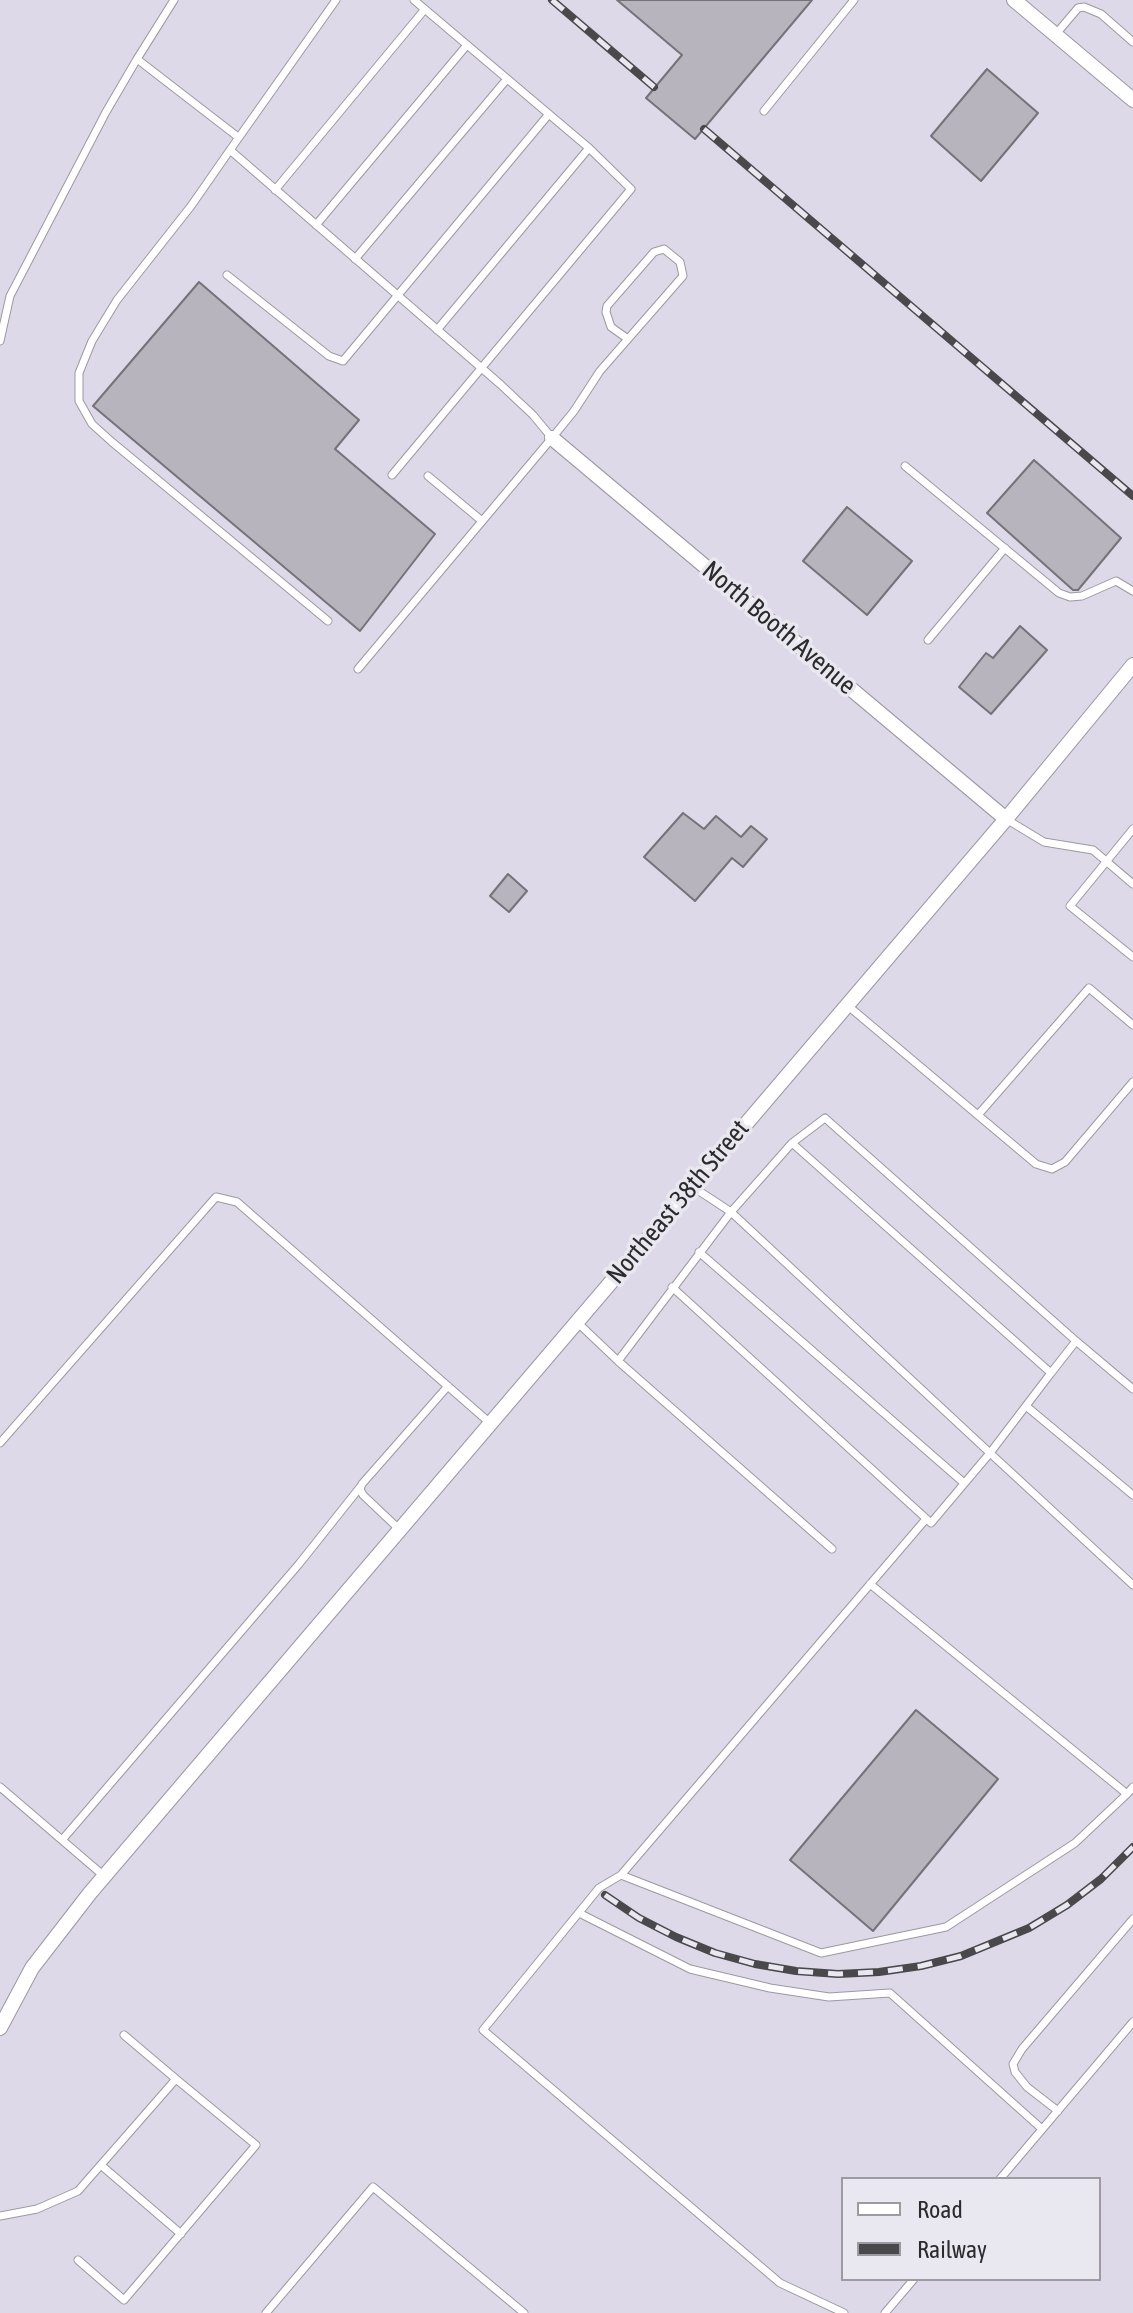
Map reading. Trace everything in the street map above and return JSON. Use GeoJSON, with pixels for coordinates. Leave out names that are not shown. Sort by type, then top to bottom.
{"type":"FeatureCollection","features":[{"type":"Feature","properties":{"kind":"street"},"geometry":{"type":"LineString","coordinates":[[1014,0],[1133,100]]}},
{"type":"Feature","properties":{"kind":"street","name":"North Booth Avenue"},"geometry":{"type":"LineString","coordinates":[[552,438],[1006,819]]}},
{"type":"Feature","properties":{"kind":"street","name":"Northeast 38th Street"},"geometry":{"type":"LineString","coordinates":[[0,2028],[32,1968],[104,1876],[1006,819],[1133,665]]}},
{"type":"Feature","properties":{"kind":"lane"},"geometry":{"type":"LineString","coordinates":[[0,341],[10,296],[106,112],[174,0]]}},
{"type":"Feature","properties":{"kind":"lane"},"geometry":{"type":"LineString","coordinates":[[328,621],[92,424],[79,401],[79,373],[92,341],[117,300],[191,206],[336,0]]}},
{"type":"Feature","properties":{"kind":"lane"},"geometry":{"type":"LineString","coordinates":[[392,475],[631,189],[589,148],[414,0]]}},
{"type":"Feature","properties":{"kind":"lane"},"geometry":{"type":"LineString","coordinates":[[764,111],[854,0]]}},
{"type":"Feature","properties":{"kind":"lane"},"geometry":{"type":"LineString","coordinates":[[1056,34],[1078,8],[1084,7],[1101,14],[1133,42]]}},
{"type":"Feature","properties":{"kind":"lane"},"geometry":{"type":"LineString","coordinates":[[275,190],[425,9]]}},
{"type":"Feature","properties":{"kind":"lane"},"geometry":{"type":"LineString","coordinates":[[316,225],[467,45]]}},
{"type":"Feature","properties":{"kind":"lane"},"geometry":{"type":"LineString","coordinates":[[137,59],[238,137]]}},
{"type":"Feature","properties":{"kind":"lane"},"geometry":{"type":"LineString","coordinates":[[355,259],[507,79]]}},
{"type":"Feature","properties":{"kind":"lane"},"geometry":{"type":"LineString","coordinates":[[227,275],[329,356],[343,361],[549,114]]}},
{"type":"Feature","properties":{"kind":"lane"},"geometry":{"type":"LineString","coordinates":[[437,330],[589,148]]}},
{"type":"Feature","properties":{"kind":"lane"},"geometry":{"type":"LineString","coordinates":[[230,150],[482,369],[533,415],[552,438]]}},
{"type":"Feature","properties":{"kind":"lane"},"geometry":{"type":"LineString","coordinates":[[358,669],[574,411],[600,371],[628,339],[683,276],[680,262],[664,249],[654,252],[607,306],[611,327],[628,339]]}},
{"type":"Feature","properties":{"kind":"lane"},"geometry":{"type":"LineString","coordinates":[[905,466],[1059,593],[1070,597],[1082,596],[1116,581],[1133,591]]}},
{"type":"Feature","properties":{"kind":"lane"},"geometry":{"type":"LineString","coordinates":[[428,476],[482,521]]}},
{"type":"Feature","properties":{"kind":"lane"},"geometry":{"type":"LineString","coordinates":[[928,640],[1005,548]]}},
{"type":"Feature","properties":{"kind":"lane"},"geometry":{"type":"LineString","coordinates":[[1006,819],[1044,842],[1093,850],[1133,884]]}},
{"type":"Feature","properties":{"kind":"lane"},"geometry":{"type":"LineString","coordinates":[[1133,829],[1070,906],[1133,957]]}},
{"type":"Feature","properties":{"kind":"lane"},"geometry":{"type":"LineString","coordinates":[[978,1115],[1089,988],[1133,1025]]}},
{"type":"Feature","properties":{"kind":"lane"},"geometry":{"type":"LineString","coordinates":[[847,1005],[1036,1164],[1052,1169],[1065,1162],[1133,1082]]}},
{"type":"Feature","properties":{"kind":"lane"},"geometry":{"type":"LineString","coordinates":[[618,1361],[731,1212],[792,1143],[825,1118],[1133,1389]]}},
{"type":"Feature","properties":{"kind":"lane"},"geometry":{"type":"LineString","coordinates":[[792,1143],[1051,1373]]}},
{"type":"Feature","properties":{"kind":"lane"},"geometry":{"type":"LineString","coordinates":[[691,1186],[731,1212],[1133,1585]]}},
{"type":"Feature","properties":{"kind":"lane"},"geometry":{"type":"LineString","coordinates":[[0,1443],[216,1197],[237,1202],[490,1423]]}},
{"type":"Feature","properties":{"kind":"lane"},"geometry":{"type":"LineString","coordinates":[[699,1252],[964,1483]]}},
{"type":"Feature","properties":{"kind":"lane"},"geometry":{"type":"LineString","coordinates":[[672,1287],[931,1523],[990,1453],[1076,1341]]}},
{"type":"Feature","properties":{"kind":"lane"},"geometry":{"type":"LineString","coordinates":[[576,1321],[832,1549]]}},
{"type":"Feature","properties":{"kind":"lane"},"geometry":{"type":"LineString","coordinates":[[62,1840],[448,1386]]}},
{"type":"Feature","properties":{"kind":"lane"},"geometry":{"type":"LineString","coordinates":[[1026,1406],[1133,1495]]}},
{"type":"Feature","properties":{"kind":"lane"},"geometry":{"type":"LineString","coordinates":[[361,1486],[363,1495],[399,1529]]}},
{"type":"Feature","properties":{"kind":"lane"},"geometry":{"type":"LineString","coordinates":[[844,2313],[780,2283],[483,2030],[599,1888],[621,1875],[926,1519]]}},
{"type":"Feature","properties":{"kind":"lane"},"geometry":{"type":"LineString","coordinates":[[870,1584],[1127,1794]]}},
{"type":"Feature","properties":{"kind":"lane"},"geometry":{"type":"LineString","coordinates":[[0,1787],[104,1876]]}},
{"type":"Feature","properties":{"kind":"lane"},"geometry":{"type":"LineString","coordinates":[[621,1875],[821,1953],[946,1927],[1075,1843],[1133,1787]]}},
{"type":"Feature","properties":{"kind":"lane"},"geometry":{"type":"LineString","coordinates":[[579,1913],[690,1969],[770,1988],[829,1997],[890,1993],[1042,2129]]}},
{"type":"Feature","properties":{"kind":"lane"},"geometry":{"type":"LineString","coordinates":[[1058,2111],[1027,2087],[1015,2072],[1013,2064],[1022,2049],[1133,1919]]}},
{"type":"Feature","properties":{"kind":"lane"},"geometry":{"type":"LineString","coordinates":[[1002,2177],[1133,2022]]}},
{"type":"Feature","properties":{"kind":"lane"},"geometry":{"type":"LineString","coordinates":[[78,2260],[124,2300],[256,2145],[124,2035]]}},
{"type":"Feature","properties":{"kind":"lane"},"geometry":{"type":"LineString","coordinates":[[0,2216],[37,2209],[78,2191],[176,2079]]}},
{"type":"Feature","properties":{"kind":"lane"},"geometry":{"type":"LineString","coordinates":[[102,2166],[181,2234]]}},
{"type":"Feature","properties":{"kind":"lane"},"geometry":{"type":"LineString","coordinates":[[266,2313],[373,2187],[524,2313]]}},
{"type":"Feature","properties":{"kind":"lane"},"geometry":{"type":"LineString","coordinates":[[885,2313],[912,2281]]}},
{"type":"Feature","properties":{"kind":"shaded area"},"geometry":{"type":"Polygon","coordinates":[[[0,0],[1133,0],[1133,2313],[0,2313],[0,0]]]}},
{"type":"Feature","properties":{"kind":"building"},"geometry":{"type":"Polygon","coordinates":[[[617,0],[812,0],[695,139],[646,98],[682,55],[617,0]]]}},
{"type":"Feature","properties":{"kind":"building"},"geometry":{"type":"Polygon","coordinates":[[[987,69],[1038,113],[981,181],[931,136],[987,69]]]}},
{"type":"Feature","properties":{"kind":"building"},"geometry":{"type":"Polygon","coordinates":[[[199,282],[359,420],[335,449],[435,534],[360,631],[93,406],[199,282]]]}},
{"type":"Feature","properties":{"kind":"building"},"geometry":{"type":"Polygon","coordinates":[[[1034,460],[1121,538],[1078,590],[1073,590],[987,513],[1034,460]]]}},
{"type":"Feature","properties":{"kind":"building"},"geometry":{"type":"Polygon","coordinates":[[[847,507],[912,561],[867,615],[803,561],[847,507]]]}},
{"type":"Feature","properties":{"kind":"building"},"geometry":{"type":"Polygon","coordinates":[[[1020,626],[1047,650],[991,714],[959,687],[986,653],[993,658],[1020,626]]]}},
{"type":"Feature","properties":{"kind":"building"},"geometry":{"type":"Polygon","coordinates":[[[683,813],[704,829],[716,816],[741,837],[751,826],[767,839],[743,867],[732,858],[695,901],[644,857],[683,813]]]}},
{"type":"Feature","properties":{"kind":"building"},"geometry":{"type":"Polygon","coordinates":[[[508,874],[527,891],[509,912],[490,896],[508,874]]]}},
{"type":"Feature","properties":{"kind":"building"},"geometry":{"type":"Polygon","coordinates":[[[916,1710],[998,1779],[873,1931],[790,1860],[916,1710]]]}},
{"type":"Feature","properties":{"kind":"railway"},"geometry":{"type":"LineString","coordinates":[[552,0],[654,87]]}},
{"type":"Feature","properties":{"kind":"railway"},"geometry":{"type":"LineString","coordinates":[[704,129],[1133,496]]}},
{"type":"Feature","properties":{"kind":"railway"},"geometry":{"type":"LineString","coordinates":[[605,1895],[639,1918],[715,1953],[796,1971],[838,1974],[879,1972],[961,1956],[1029,1928],[1101,1879],[1133,1847]]}}]}
